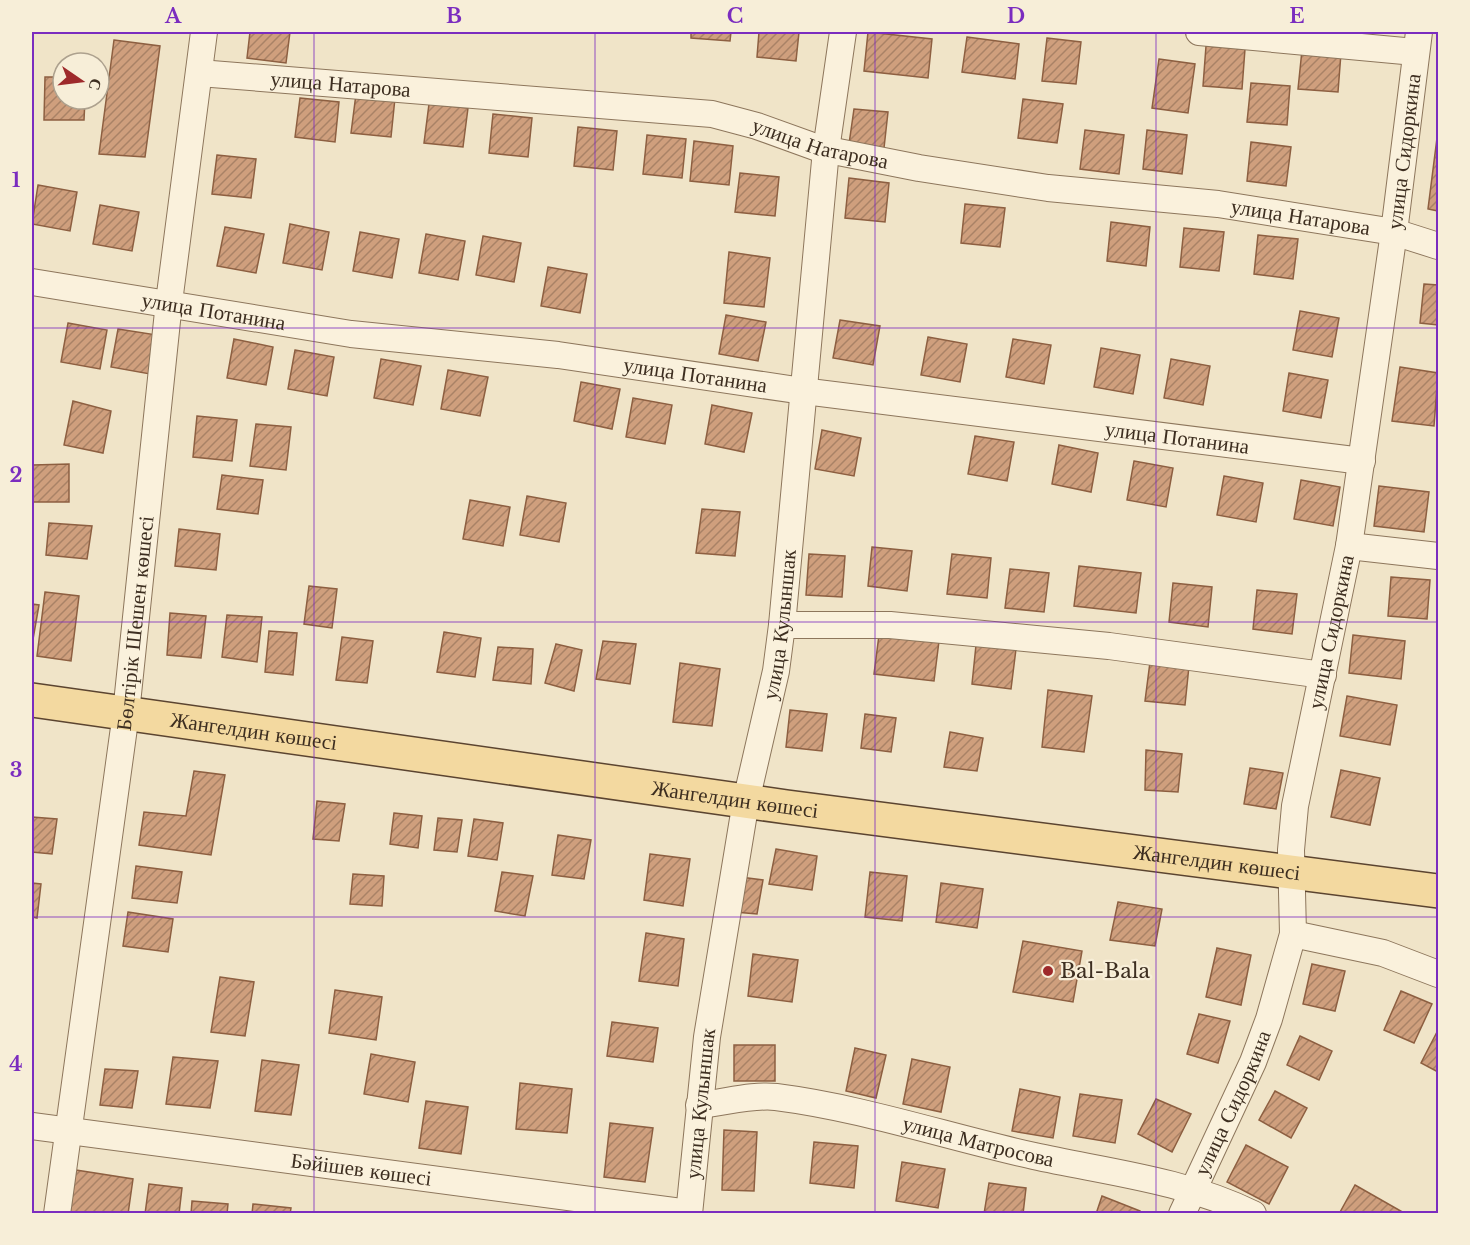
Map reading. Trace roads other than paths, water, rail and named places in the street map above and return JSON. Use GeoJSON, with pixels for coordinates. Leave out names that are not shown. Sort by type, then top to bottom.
{"type":"FeatureCollection","features":[{"type":"Feature","properties":{"kind":"main road","name":"Жангелдин көшесі"},"geometry":{"type":"LineString","coordinates":[[32,700],[746,801],[1438,891]]}},
{"type":"Feature","properties":{"kind":"street","name":"Бөлтірік Шешен көшесі"},"geometry":{"type":"LineString","coordinates":[[57,1214],[126,713],[169,303],[204,32]]}},
{"type":"Feature","properties":{"kind":"street","name":"улица Кулыншак"},"geometry":{"type":"LineString","coordinates":[[689,1213],[706,1037],[746,801],[776,671],[782,625],[826,150],[843,32]]}},
{"type":"Feature","properties":{"kind":"street"},"geometry":{"type":"LineString","coordinates":[[1199,32],[1417,42]]}},
{"type":"Feature","properties":{"kind":"street","name":"улица Сидоркина"},"geometry":{"type":"LineString","coordinates":[[1182,1214],[1253,1062],[1269,1019],[1293,934],[1291,872],[1295,806],[1349,546],[1394,232],[1417,42]]}},
{"type":"Feature","properties":{"kind":"street","name":"улица Натарова"},"geometry":{"type":"LineString","coordinates":[[199,73],[712,114],[757,126],[826,150],[1048,188],[1218,204],[1394,232],[1438,246]]}},
{"type":"Feature","properties":{"kind":"street","name":"улица Потанина"},"geometry":{"type":"LineString","coordinates":[[32,282],[351,334],[558,356],[803,391],[1362,461]]}},
{"type":"Feature","properties":{"kind":"street"},"geometry":{"type":"LineString","coordinates":[[1349,546],[1438,556]]}},
{"type":"Feature","properties":{"kind":"street"},"geometry":{"type":"LineString","coordinates":[[782,625],[890,625],[1109,646],[1323,675]]}},
{"type":"Feature","properties":{"kind":"street"},"geometry":{"type":"LineString","coordinates":[[1293,934],[1383,953],[1438,974]]}},
{"type":"Feature","properties":{"kind":"street","name":"улица Матросова"},"geometry":{"type":"LineString","coordinates":[[699,1105],[774,1096],[839,1109],[1033,1156],[1194,1189],[1222,1198],[1253,1214]]}},
{"type":"Feature","properties":{"kind":"street","name":"Бәйішев көшесі"},"geometry":{"type":"LineString","coordinates":[[32,1126],[689,1213]]}},
{"type":"Feature","properties":{"kind":"place","name":"Bal-Bala"},"geometry":{"type":"Point","coordinates":[1048,971]}}]}
